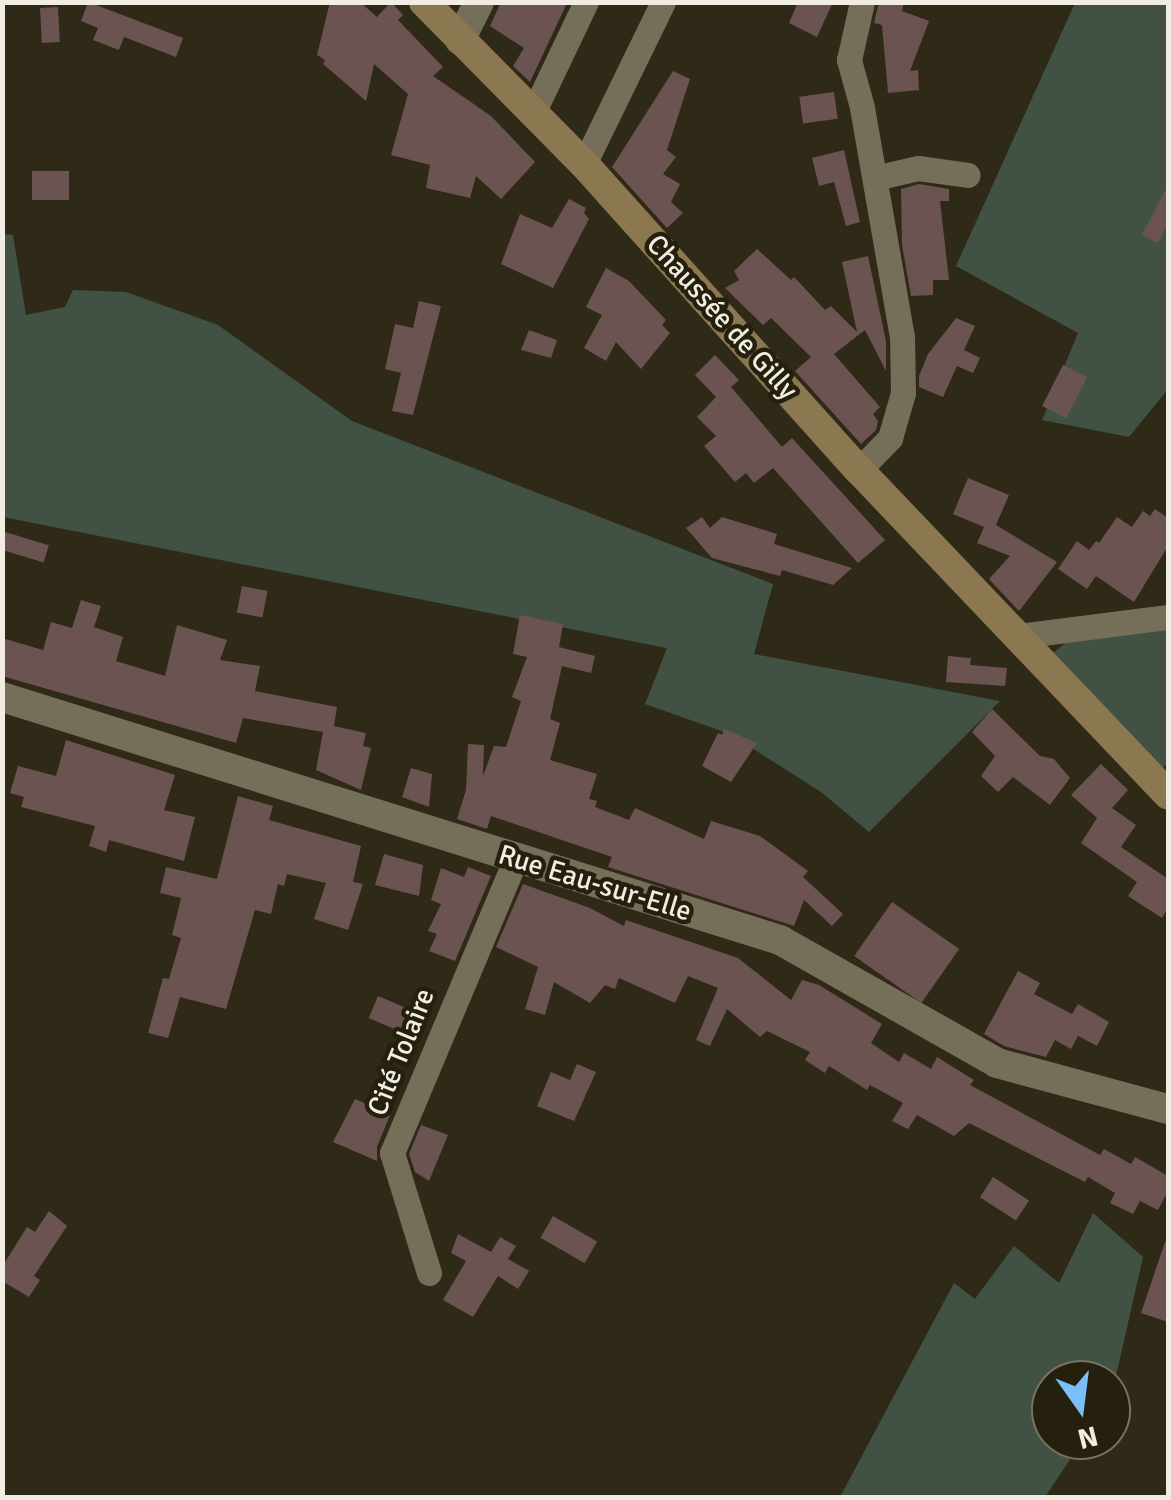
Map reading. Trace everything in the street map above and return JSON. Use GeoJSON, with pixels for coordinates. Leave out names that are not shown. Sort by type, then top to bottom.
{"type":"FeatureCollection","features":[{"type":"Feature","properties":{"kind":"main road","name":"Chaussée de Gilly"},"geometry":{"type":"LineString","coordinates":[[424,2],[584,164],[860,470],[1168,794]]}},
{"type":"Feature","properties":{"kind":"street"},"geometry":{"type":"LineString","coordinates":[[460,40],[480,2]]}},
{"type":"Feature","properties":{"kind":"street"},"geometry":{"type":"LineString","coordinates":[[533,113],[586,2]]}},
{"type":"Feature","properties":{"kind":"street"},"geometry":{"type":"LineString","coordinates":[[584,164],[662,2]]}},
{"type":"Feature","properties":{"kind":"street"},"geometry":{"type":"LineString","coordinates":[[860,470],[890,438],[902,393],[902,337],[875,178],[849,60],[862,2]]}},
{"type":"Feature","properties":{"kind":"street"},"geometry":{"type":"LineString","coordinates":[[875,178],[918,168],[968,174]]}},
{"type":"Feature","properties":{"kind":"street"},"geometry":{"type":"LineString","coordinates":[[1019,636],[1168,618]]}},
{"type":"Feature","properties":{"kind":"street","name":"Rue Eau-sur-Elle"},"geometry":{"type":"LineString","coordinates":[[2,697],[202,756],[780,940],[997,1063],[1168,1108]]}},
{"type":"Feature","properties":{"kind":"street","name":"Cité Tolaire"},"geometry":{"type":"LineString","coordinates":[[429,1273],[392,1153],[516,858]]}},
{"type":"Feature","properties":{"kind":"green space"},"geometry":{"type":"Polygon","coordinates":[[[1075,3],[1168,3],[1168,389],[1129,437],[1042,420],[1078,333],[956,266],[1075,3]]]}},
{"type":"Feature","properties":{"kind":"green space"},"geometry":{"type":"Polygon","coordinates":[[[2,234],[13,235],[26,315],[65,307],[73,290],[126,292],[218,325],[352,421],[773,584],[754,654],[1000,701],[869,832],[821,792],[730,734],[645,704],[667,648],[3,517],[2,234]]]}},
{"type":"Feature","properties":{"kind":"green space"},"geometry":{"type":"Polygon","coordinates":[[[1168,627],[1168,763],[1152,779],[1043,661],[1073,637],[1168,627]]]}},
{"type":"Feature","properties":{"kind":"green space"},"geometry":{"type":"Polygon","coordinates":[[[1093,1213],[1143,1257],[1120,1360],[1031,1360],[1031,1460],[1070,1460],[1045,1497],[840,1497],[954,1283],[975,1299],[1014,1246],[1059,1283],[1093,1213]]]}},
{"type":"Feature","properties":{"kind":"building"},"geometry":{"type":"Polygon","coordinates":[[[88,2],[183,38],[176,57],[124,37],[119,50],[93,40],[98,28],[81,21],[88,2]]]}},
{"type":"Feature","properties":{"kind":"building"},"geometry":{"type":"Polygon","coordinates":[[[330,2],[360,2],[377,17],[391,2],[403,15],[398,20],[443,67],[433,76],[491,116],[535,162],[501,199],[476,176],[470,198],[426,188],[430,165],[391,155],[408,94],[374,64],[366,101],[323,64],[325,60],[317,55],[330,2]]]}},
{"type":"Feature","properties":{"kind":"building"},"geometry":{"type":"Polygon","coordinates":[[[501,2],[567,3],[530,82],[513,66],[524,48],[490,26],[501,2]]]}},
{"type":"Feature","properties":{"kind":"building"},"geometry":{"type":"Polygon","coordinates":[[[798,2],[833,2],[817,37],[789,23],[798,2]]]}},
{"type":"Feature","properties":{"kind":"building"},"geometry":{"type":"Polygon","coordinates":[[[879,2],[904,2],[902,11],[929,21],[910,71],[918,70],[919,90],[888,93],[882,25],[874,23],[879,2]]]}},
{"type":"Feature","properties":{"kind":"building"},"geometry":{"type":"Polygon","coordinates":[[[58,7],[60,42],[42,43],[40,8],[58,7]]]}},
{"type":"Feature","properties":{"kind":"building"},"geometry":{"type":"Polygon","coordinates":[[[673,71],[690,79],[667,150],[676,157],[663,174],[680,184],[671,202],[683,213],[667,228],[612,167],[673,71]]]}},
{"type":"Feature","properties":{"kind":"building"},"geometry":{"type":"Polygon","coordinates":[[[834,92],[838,119],[803,124],[799,97],[834,92]]]}},
{"type":"Feature","properties":{"kind":"building"},"geometry":{"type":"Polygon","coordinates":[[[844,150],[860,222],[846,226],[834,182],[819,186],[812,158],[844,150]]]}},
{"type":"Feature","properties":{"kind":"building"},"geometry":{"type":"Polygon","coordinates":[[[32,171],[69,171],[69,200],[32,200],[32,171]]]}},
{"type":"Feature","properties":{"kind":"building"},"geometry":{"type":"Polygon","coordinates":[[[919,184],[949,189],[949,201],[940,201],[949,280],[933,280],[933,295],[911,296],[902,245],[901,189],[919,184]]]}},
{"type":"Feature","properties":{"kind":"building"},"geometry":{"type":"Polygon","coordinates":[[[1168,185],[1168,223],[1158,243],[1142,235],[1168,185]]]}},
{"type":"Feature","properties":{"kind":"building"},"geometry":{"type":"Polygon","coordinates":[[[569,199],[586,208],[584,213],[589,219],[553,288],[501,264],[520,214],[552,228],[569,199]]]}},
{"type":"Feature","properties":{"kind":"building"},"geometry":{"type":"Polygon","coordinates":[[[757,249],[791,280],[794,277],[825,310],[831,306],[857,332],[842,262],[868,256],[886,341],[886,371],[865,330],[834,354],[880,407],[873,414],[878,421],[876,430],[861,444],[795,371],[811,357],[771,318],[763,325],[725,288],[739,280],[734,271],[757,249]]]}},
{"type":"Feature","properties":{"kind":"building"},"geometry":{"type":"Polygon","coordinates":[[[606,268],[629,281],[666,320],[662,325],[670,333],[641,369],[616,342],[606,361],[584,348],[602,315],[586,307],[606,268]]]}},
{"type":"Feature","properties":{"kind":"building"},"geometry":{"type":"Polygon","coordinates":[[[419,301],[441,306],[413,415],[392,411],[401,373],[385,369],[395,324],[413,328],[419,301]]]}},
{"type":"Feature","properties":{"kind":"building"},"geometry":{"type":"Polygon","coordinates":[[[956,318],[975,326],[964,350],[980,358],[973,373],[957,366],[943,397],[919,387],[919,376],[928,354],[956,318]]]}},
{"type":"Feature","properties":{"kind":"building"},"geometry":{"type":"Polygon","coordinates":[[[529,330],[557,340],[551,358],[521,350],[529,330]]]}},
{"type":"Feature","properties":{"kind":"building"},"geometry":{"type":"Polygon","coordinates":[[[715,355],[739,380],[731,387],[782,447],[792,438],[885,540],[858,563],[773,468],[754,483],[746,473],[735,482],[704,446],[716,436],[697,417],[716,397],[695,375],[715,355]]]}},
{"type":"Feature","properties":{"kind":"building"},"geometry":{"type":"Polygon","coordinates":[[[1063,365],[1087,377],[1066,418],[1042,406],[1063,365]]]}},
{"type":"Feature","properties":{"kind":"building"},"geometry":{"type":"Polygon","coordinates":[[[968,478],[1009,495],[996,525],[1057,562],[1019,611],[989,579],[1010,556],[977,543],[984,527],[953,514],[968,478]]]}},
{"type":"Feature","properties":{"kind":"building"},"geometry":{"type":"Polygon","coordinates":[[[1155,509],[1168,518],[1168,546],[1134,602],[1096,576],[1087,589],[1058,569],[1077,541],[1089,550],[1096,541],[1099,543],[1117,517],[1132,527],[1143,511],[1150,516],[1155,509]]]}},
{"type":"Feature","properties":{"kind":"building"},"geometry":{"type":"Polygon","coordinates":[[[702,517],[710,528],[722,517],[777,534],[774,544],[852,568],[833,585],[782,570],[780,576],[712,558],[686,528],[702,517]]]}},
{"type":"Feature","properties":{"kind":"building"},"geometry":{"type":"Polygon","coordinates":[[[2,531],[49,545],[44,563],[2,550],[2,531]]]}},
{"type":"Feature","properties":{"kind":"building"},"geometry":{"type":"Polygon","coordinates":[[[242,586],[268,591],[262,617],[237,613],[242,586]]]}},
{"type":"Feature","properties":{"kind":"building"},"geometry":{"type":"Polygon","coordinates":[[[81,600],[101,606],[94,627],[123,637],[116,661],[165,676],[177,625],[227,640],[220,660],[260,666],[255,691],[337,707],[334,726],[366,733],[363,746],[371,748],[361,790],[316,770],[323,732],[243,718],[236,743],[2,676],[2,638],[43,650],[51,622],[72,628],[81,600]]]}},
{"type":"Feature","properties":{"kind":"building"},"geometry":{"type":"Polygon","coordinates":[[[520,615],[563,624],[559,647],[595,656],[591,673],[562,666],[550,719],[560,723],[550,760],[597,774],[589,799],[597,801],[595,807],[629,820],[635,808],[704,839],[711,821],[760,836],[808,871],[803,877],[843,914],[832,926],[804,900],[794,926],[608,867],[612,857],[491,816],[487,829],[457,819],[466,790],[468,744],[484,745],[483,776],[494,746],[506,747],[521,701],[512,697],[527,657],[513,654],[520,615]]]}},
{"type":"Feature","properties":{"kind":"building"},"geometry":{"type":"Polygon","coordinates":[[[948,656],[971,658],[970,665],[1007,668],[1005,686],[946,682],[948,656]]]}},
{"type":"Feature","properties":{"kind":"building"},"geometry":{"type":"Polygon","coordinates":[[[992,709],[1040,756],[1054,759],[1070,778],[1050,805],[1013,777],[998,792],[981,776],[995,756],[972,732],[992,709]]]}},
{"type":"Feature","properties":{"kind":"building"},"geometry":{"type":"Polygon","coordinates":[[[724,729],[757,743],[731,782],[702,766],[718,733],[722,735],[724,729]]]}},
{"type":"Feature","properties":{"kind":"building"},"geometry":{"type":"Polygon","coordinates":[[[66,740],[175,775],[164,810],[195,817],[184,861],[109,840],[106,852],[89,846],[95,826],[21,807],[24,797],[10,793],[18,766],[56,776],[66,740]]]}},
{"type":"Feature","properties":{"kind":"building"},"geometry":{"type":"Polygon","coordinates":[[[1101,764],[1128,790],[1112,808],[1136,825],[1121,847],[1168,879],[1168,908],[1162,918],[1128,896],[1137,882],[1081,843],[1097,818],[1071,795],[1101,764]]]}},
{"type":"Feature","properties":{"kind":"building"},"geometry":{"type":"Polygon","coordinates":[[[411,768],[432,774],[429,807],[402,797],[411,768]]]}},
{"type":"Feature","properties":{"kind":"building"},"geometry":{"type":"Polygon","coordinates":[[[238,796],[273,806],[269,820],[361,846],[353,882],[363,884],[348,930],[314,919],[326,883],[287,874],[284,886],[278,884],[271,914],[255,910],[226,1009],[180,997],[168,1038],[148,1033],[163,978],[169,979],[181,938],[172,935],[181,898],[160,893],[166,867],[217,879],[238,796]]]}},
{"type":"Feature","properties":{"kind":"building"},"geometry":{"type":"Polygon","coordinates":[[[384,854],[423,865],[419,896],[375,885],[384,854]]]}},
{"type":"Feature","properties":{"kind":"building"},"geometry":{"type":"Polygon","coordinates":[[[468,867],[491,876],[455,961],[429,951],[437,934],[428,931],[441,904],[431,900],[441,868],[464,877],[468,867]]]}},
{"type":"Feature","properties":{"kind":"building"},"geometry":{"type":"Polygon","coordinates":[[[523,884],[590,908],[624,926],[626,920],[738,958],[791,1000],[802,980],[819,985],[882,1024],[871,1043],[899,1062],[904,1053],[931,1069],[937,1057],[974,1080],[970,1085],[1100,1155],[1104,1149],[1131,1164],[1135,1157],[1168,1176],[1168,1191],[1158,1210],[1140,1201],[1133,1214],[1110,1203],[1115,1193],[1088,1177],[1085,1182],[969,1123],[954,1136],[917,1115],[908,1129],[892,1121],[903,1103],[870,1085],[867,1090],[829,1066],[825,1073],[805,1060],[810,1052],[767,1031],[760,1037],[727,1009],[710,1046],[696,1040],[718,988],[688,976],[675,1003],[619,978],[615,989],[605,985],[590,1003],[554,982],[545,1015],[525,1009],[538,967],[496,947],[523,884]]]}},
{"type":"Feature","properties":{"kind":"building"},"geometry":{"type":"Polygon","coordinates":[[[892,902],[959,949],[921,1003],[854,956],[892,902]]]}},
{"type":"Feature","properties":{"kind":"building"},"geometry":{"type":"Polygon","coordinates":[[[1018,971],[1040,983],[1034,994],[1072,1014],[1078,1004],[1109,1022],[1097,1046],[1078,1036],[1071,1049],[1055,1040],[1046,1057],[1004,1046],[984,1034],[1018,971]]]}},
{"type":"Feature","properties":{"kind":"building"},"geometry":{"type":"Polygon","coordinates":[[[378,996],[413,1011],[404,1033],[369,1018],[378,996]]]}},
{"type":"Feature","properties":{"kind":"building"},"geometry":{"type":"Polygon","coordinates":[[[577,1064],[596,1072],[574,1121],[537,1106],[551,1072],[570,1080],[577,1064]]]}},
{"type":"Feature","properties":{"kind":"building"},"geometry":{"type":"Polygon","coordinates":[[[355,1099],[390,1115],[377,1147],[377,1161],[333,1142],[355,1099]]]}},
{"type":"Feature","properties":{"kind":"building"},"geometry":{"type":"Polygon","coordinates":[[[421,1125],[448,1135],[429,1181],[415,1172],[409,1154],[421,1125]]]}},
{"type":"Feature","properties":{"kind":"building"},"geometry":{"type":"Polygon","coordinates":[[[993,1177],[1029,1200],[1016,1221],[980,1197],[993,1177]]]}},
{"type":"Feature","properties":{"kind":"building"},"geometry":{"type":"Polygon","coordinates":[[[49,1211],[67,1226],[34,1276],[40,1280],[29,1297],[2,1281],[2,1267],[27,1227],[35,1232],[49,1211]]]}},
{"type":"Feature","properties":{"kind":"building"},"geometry":{"type":"Polygon","coordinates":[[[553,1216],[597,1242],[585,1263],[540,1238],[553,1216]]]}},
{"type":"Feature","properties":{"kind":"building"},"geometry":{"type":"Polygon","coordinates":[[[458,1234],[491,1252],[500,1237],[516,1246],[508,1259],[529,1271],[518,1289],[498,1276],[473,1317],[443,1300],[466,1261],[451,1253],[458,1234]]]}},
{"type":"Feature","properties":{"kind":"building"},"geometry":{"type":"Polygon","coordinates":[[[1168,1242],[1168,1322],[1141,1313],[1168,1242]]]}}]}
